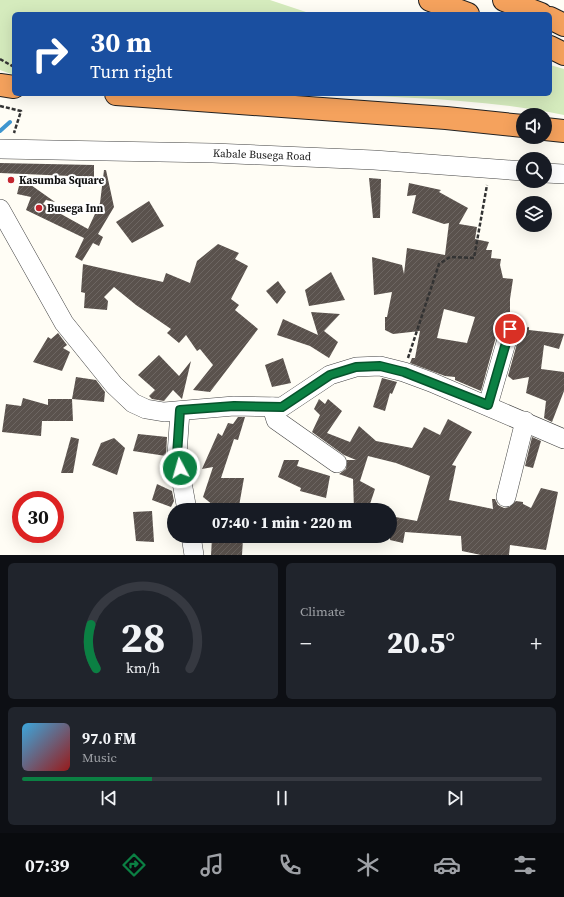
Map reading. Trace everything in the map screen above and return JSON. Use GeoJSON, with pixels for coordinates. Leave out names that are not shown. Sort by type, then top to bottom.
{"type":"FeatureCollection","features":[{"type":"Feature","properties":{"kind":"highway"},"geometry":{"type":"LineString","coordinates":[[430,0],[463,12]]}},
{"type":"Feature","properties":{"kind":"highway"},"geometry":{"type":"LineString","coordinates":[[504,0],[536,12]]}},
{"type":"Feature","properties":{"kind":"highway"},"geometry":{"type":"LineString","coordinates":[[552,19],[564,25]]}},
{"type":"Feature","properties":{"kind":"highway"},"geometry":{"type":"LineString","coordinates":[[552,48],[564,54]]}},
{"type":"Feature","properties":{"kind":"highway"},"geometry":{"type":"LineString","coordinates":[[0,84],[12,87]]}},
{"type":"Feature","properties":{"kind":"highway"},"geometry":{"type":"LineString","coordinates":[[144,96],[446,118],[516,125]]}},
{"type":"Feature","properties":{"kind":"highway"},"geometry":{"type":"LineString","coordinates":[[552,130],[564,131]]}},
{"type":"Feature","properties":{"kind":"street","name":"Kabale Busega Road"},"geometry":{"type":"LineString","coordinates":[[5,149],[236,154],[374,160],[516,170]]}},
{"type":"Feature","properties":{"kind":"street"},"geometry":{"type":"LineString","coordinates":[[552,173],[564,174]]}},
{"type":"Feature","properties":{"kind":"street"},"geometry":{"type":"LineString","coordinates":[[0,209],[64,323],[114,385],[133,403],[146,410],[164,412],[234,406],[282,407],[330,375],[356,367],[380,366],[404,372],[488,405],[564,439]]}},
{"type":"Feature","properties":{"kind":"street"},"geometry":{"type":"LineString","coordinates":[[488,405],[510,329]]}},
{"type":"Feature","properties":{"kind":"street"},"geometry":{"type":"LineString","coordinates":[[272,407],[276,420],[337,463]]}},
{"type":"Feature","properties":{"kind":"street"},"geometry":{"type":"LineString","coordinates":[[180,410],[177,455],[186,503]]}},
{"type":"Feature","properties":{"kind":"street"},"geometry":{"type":"LineString","coordinates":[[506,497],[525,421]]}},
{"type":"Feature","properties":{"kind":"street"},"geometry":{"type":"LineString","coordinates":[[192,543],[194,555]]}},
{"type":"Feature","properties":{"kind":"path"},"geometry":{"type":"LineString","coordinates":[[0,59],[12,66]]}},
{"type":"Feature","properties":{"kind":"path"},"geometry":{"type":"LineString","coordinates":[[0,106],[21,111],[5,149]]}},
{"type":"Feature","properties":{"kind":"path"},"geometry":{"type":"LineString","coordinates":[[404,372],[419,321],[439,264],[450,257],[474,258],[490,168]]}},
{"type":"Feature","properties":{"kind":"green space"},"geometry":{"type":"Polygon","coordinates":[[[0,0],[270,0],[306,12],[12,12],[12,74],[0,70],[0,0]]]}},
{"type":"Feature","properties":{"kind":"green space"},"geometry":{"type":"Polygon","coordinates":[[[552,66],[564,69],[564,115],[552,113],[552,108],[524,108],[437,99],[373,96],[552,96],[552,66]]]}},
{"type":"Feature","properties":{"kind":"building"},"geometry":{"type":"Polygon","coordinates":[[[0,163],[94,165],[94,177],[0,173],[0,163]]]}},
{"type":"Feature","properties":{"kind":"building","name":"Busega Inn"},"geometry":{"type":"Polygon","coordinates":[[[104,170],[106,170],[114,207],[98,234],[103,237],[99,246],[93,243],[82,261],[75,257],[84,238],[26,210],[31,197],[17,194],[21,178],[55,202],[46,200],[43,204],[88,229],[100,203],[104,170]]]}},
{"type":"Feature","properties":{"kind":"building"},"geometry":{"type":"Polygon","coordinates":[[[369,178],[381,179],[380,218],[373,218],[369,178]]]}},
{"type":"Feature","properties":{"kind":"building"},"geometry":{"type":"Polygon","coordinates":[[[409,183],[441,190],[439,192],[468,208],[459,224],[477,227],[475,239],[489,242],[486,250],[492,250],[491,258],[501,259],[500,265],[503,278],[513,279],[510,299],[510,318],[503,321],[499,326],[481,391],[455,380],[455,377],[445,376],[410,363],[412,358],[415,358],[420,331],[393,334],[385,330],[385,317],[387,317],[392,292],[374,295],[372,257],[402,265],[404,274],[407,248],[445,255],[449,223],[444,224],[412,213],[416,195],[407,196],[409,183]],[[444,309],[437,338],[467,343],[475,317],[444,309]]]}},
{"type":"Feature","properties":{"kind":"building"},"geometry":{"type":"Polygon","coordinates":[[[149,201],[164,226],[132,243],[116,222],[149,201]]]}},
{"type":"Feature","properties":{"kind":"building"},"geometry":{"type":"Polygon","coordinates":[[[218,244],[239,253],[235,259],[248,266],[231,299],[239,305],[235,310],[258,329],[210,392],[193,390],[213,365],[200,349],[197,351],[186,335],[179,343],[167,333],[171,329],[136,305],[114,287],[104,297],[108,301],[107,310],[84,308],[85,293],[81,292],[83,264],[163,282],[166,273],[190,283],[197,261],[218,244]]]}},
{"type":"Feature","properties":{"kind":"building"},"geometry":{"type":"Polygon","coordinates":[[[331,272],[345,300],[309,306],[305,290],[331,272]]]}},
{"type":"Feature","properties":{"kind":"building"},"geometry":{"type":"Polygon","coordinates":[[[278,281],[286,292],[277,304],[266,291],[278,281]]]}},
{"type":"Feature","properties":{"kind":"building"},"geometry":{"type":"Polygon","coordinates":[[[311,312],[340,314],[324,331],[338,342],[329,358],[310,346],[277,335],[283,319],[318,335],[311,312]]]}},
{"type":"Feature","properties":{"kind":"building"},"geometry":{"type":"Polygon","coordinates":[[[529,327],[529,330],[564,334],[559,349],[544,345],[541,369],[564,372],[564,391],[552,422],[544,418],[546,401],[526,393],[529,377],[513,380],[508,376],[521,329],[529,327]]]}},
{"type":"Feature","properties":{"kind":"building"},"geometry":{"type":"Polygon","coordinates":[[[58,333],[67,345],[63,348],[70,352],[62,371],[33,362],[48,337],[51,339],[58,333]]]}},
{"type":"Feature","properties":{"kind":"building"},"geometry":{"type":"Polygon","coordinates":[[[159,355],[179,376],[191,361],[182,399],[173,390],[164,401],[152,399],[149,396],[155,390],[138,375],[159,355]]]}},
{"type":"Feature","properties":{"kind":"building"},"geometry":{"type":"Polygon","coordinates":[[[283,358],[291,383],[272,387],[265,365],[283,358]]]}},
{"type":"Feature","properties":{"kind":"building"},"geometry":{"type":"Polygon","coordinates":[[[76,377],[96,380],[105,392],[104,402],[72,399],[76,377]]]}},
{"type":"Feature","properties":{"kind":"building"},"geometry":{"type":"Polygon","coordinates":[[[382,378],[397,382],[392,394],[390,393],[385,411],[373,407],[382,378]]]}},
{"type":"Feature","properties":{"kind":"building"},"geometry":{"type":"Polygon","coordinates":[[[23,398],[48,405],[48,399],[72,399],[73,421],[42,421],[41,436],[2,432],[6,404],[21,406],[23,398]]]}},
{"type":"Feature","properties":{"kind":"building"},"geometry":{"type":"Polygon","coordinates":[[[319,399],[325,404],[328,399],[342,411],[327,433],[350,442],[359,426],[376,441],[412,448],[424,427],[440,435],[448,419],[472,432],[452,465],[456,466],[449,500],[493,509],[492,499],[495,499],[498,505],[504,508],[509,507],[516,501],[523,502],[523,504],[531,508],[541,488],[558,492],[546,550],[510,545],[509,555],[481,555],[462,551],[461,536],[405,532],[403,543],[397,542],[397,517],[417,521],[430,476],[396,463],[368,456],[360,481],[375,489],[370,503],[354,503],[353,479],[339,474],[346,469],[347,460],[356,460],[344,455],[312,432],[320,415],[314,409],[319,399]]]}},
{"type":"Feature","properties":{"kind":"building"},"geometry":{"type":"Polygon","coordinates":[[[238,417],[245,417],[238,440],[234,439],[221,478],[244,478],[240,503],[210,503],[203,497],[213,467],[202,469],[218,433],[222,436],[228,423],[233,424],[238,417]]]}},
{"type":"Feature","properties":{"kind":"building"},"geometry":{"type":"Polygon","coordinates":[[[138,434],[167,437],[166,456],[133,451],[138,434]]]}},
{"type":"Feature","properties":{"kind":"building"},"geometry":{"type":"Polygon","coordinates":[[[71,437],[79,439],[73,473],[61,473],[71,437]]]}},
{"type":"Feature","properties":{"kind":"building"},"geometry":{"type":"Polygon","coordinates":[[[532,437],[541,441],[533,468],[525,466],[532,437]]]}},
{"type":"Feature","properties":{"kind":"building"},"geometry":{"type":"Polygon","coordinates":[[[114,438],[125,448],[117,475],[92,465],[101,443],[114,438]]]}},
{"type":"Feature","properties":{"kind":"building"},"geometry":{"type":"Polygon","coordinates":[[[284,460],[299,460],[297,466],[330,476],[326,498],[300,491],[301,488],[278,477],[284,460]]]}},
{"type":"Feature","properties":{"kind":"building"},"geometry":{"type":"Polygon","coordinates":[[[157,484],[172,491],[174,501],[173,503],[167,503],[167,506],[152,500],[157,484]]]}},
{"type":"Feature","properties":{"kind":"building"},"geometry":{"type":"Polygon","coordinates":[[[152,511],[154,542],[136,541],[133,512],[152,511]]]}},
{"type":"Feature","properties":{"kind":"building"},"geometry":{"type":"Polygon","coordinates":[[[212,543],[243,543],[242,555],[211,555],[212,543]]]}},
{"type":"Feature","properties":{"kind":"waterway"},"geometry":{"type":"LineString","coordinates":[[0,131],[10,122]]}},
{"type":"Feature","properties":{"kind":"place","name":"Kasumba Square"},"geometry":{"type":"Point","coordinates":[11,180]}},
{"type":"Feature","properties":{"kind":"place","name":"Busega Inn"},"geometry":{"type":"Point","coordinates":[39,208]}},
{"type":"Feature","properties":{"kind":"route"},"geometry":{"type":"LineString","coordinates":[[180,468],[177,455],[180,410],[234,406],[282,407],[330,375],[356,367],[380,366],[404,372],[488,405],[500,369],[510,329]]}}]}
